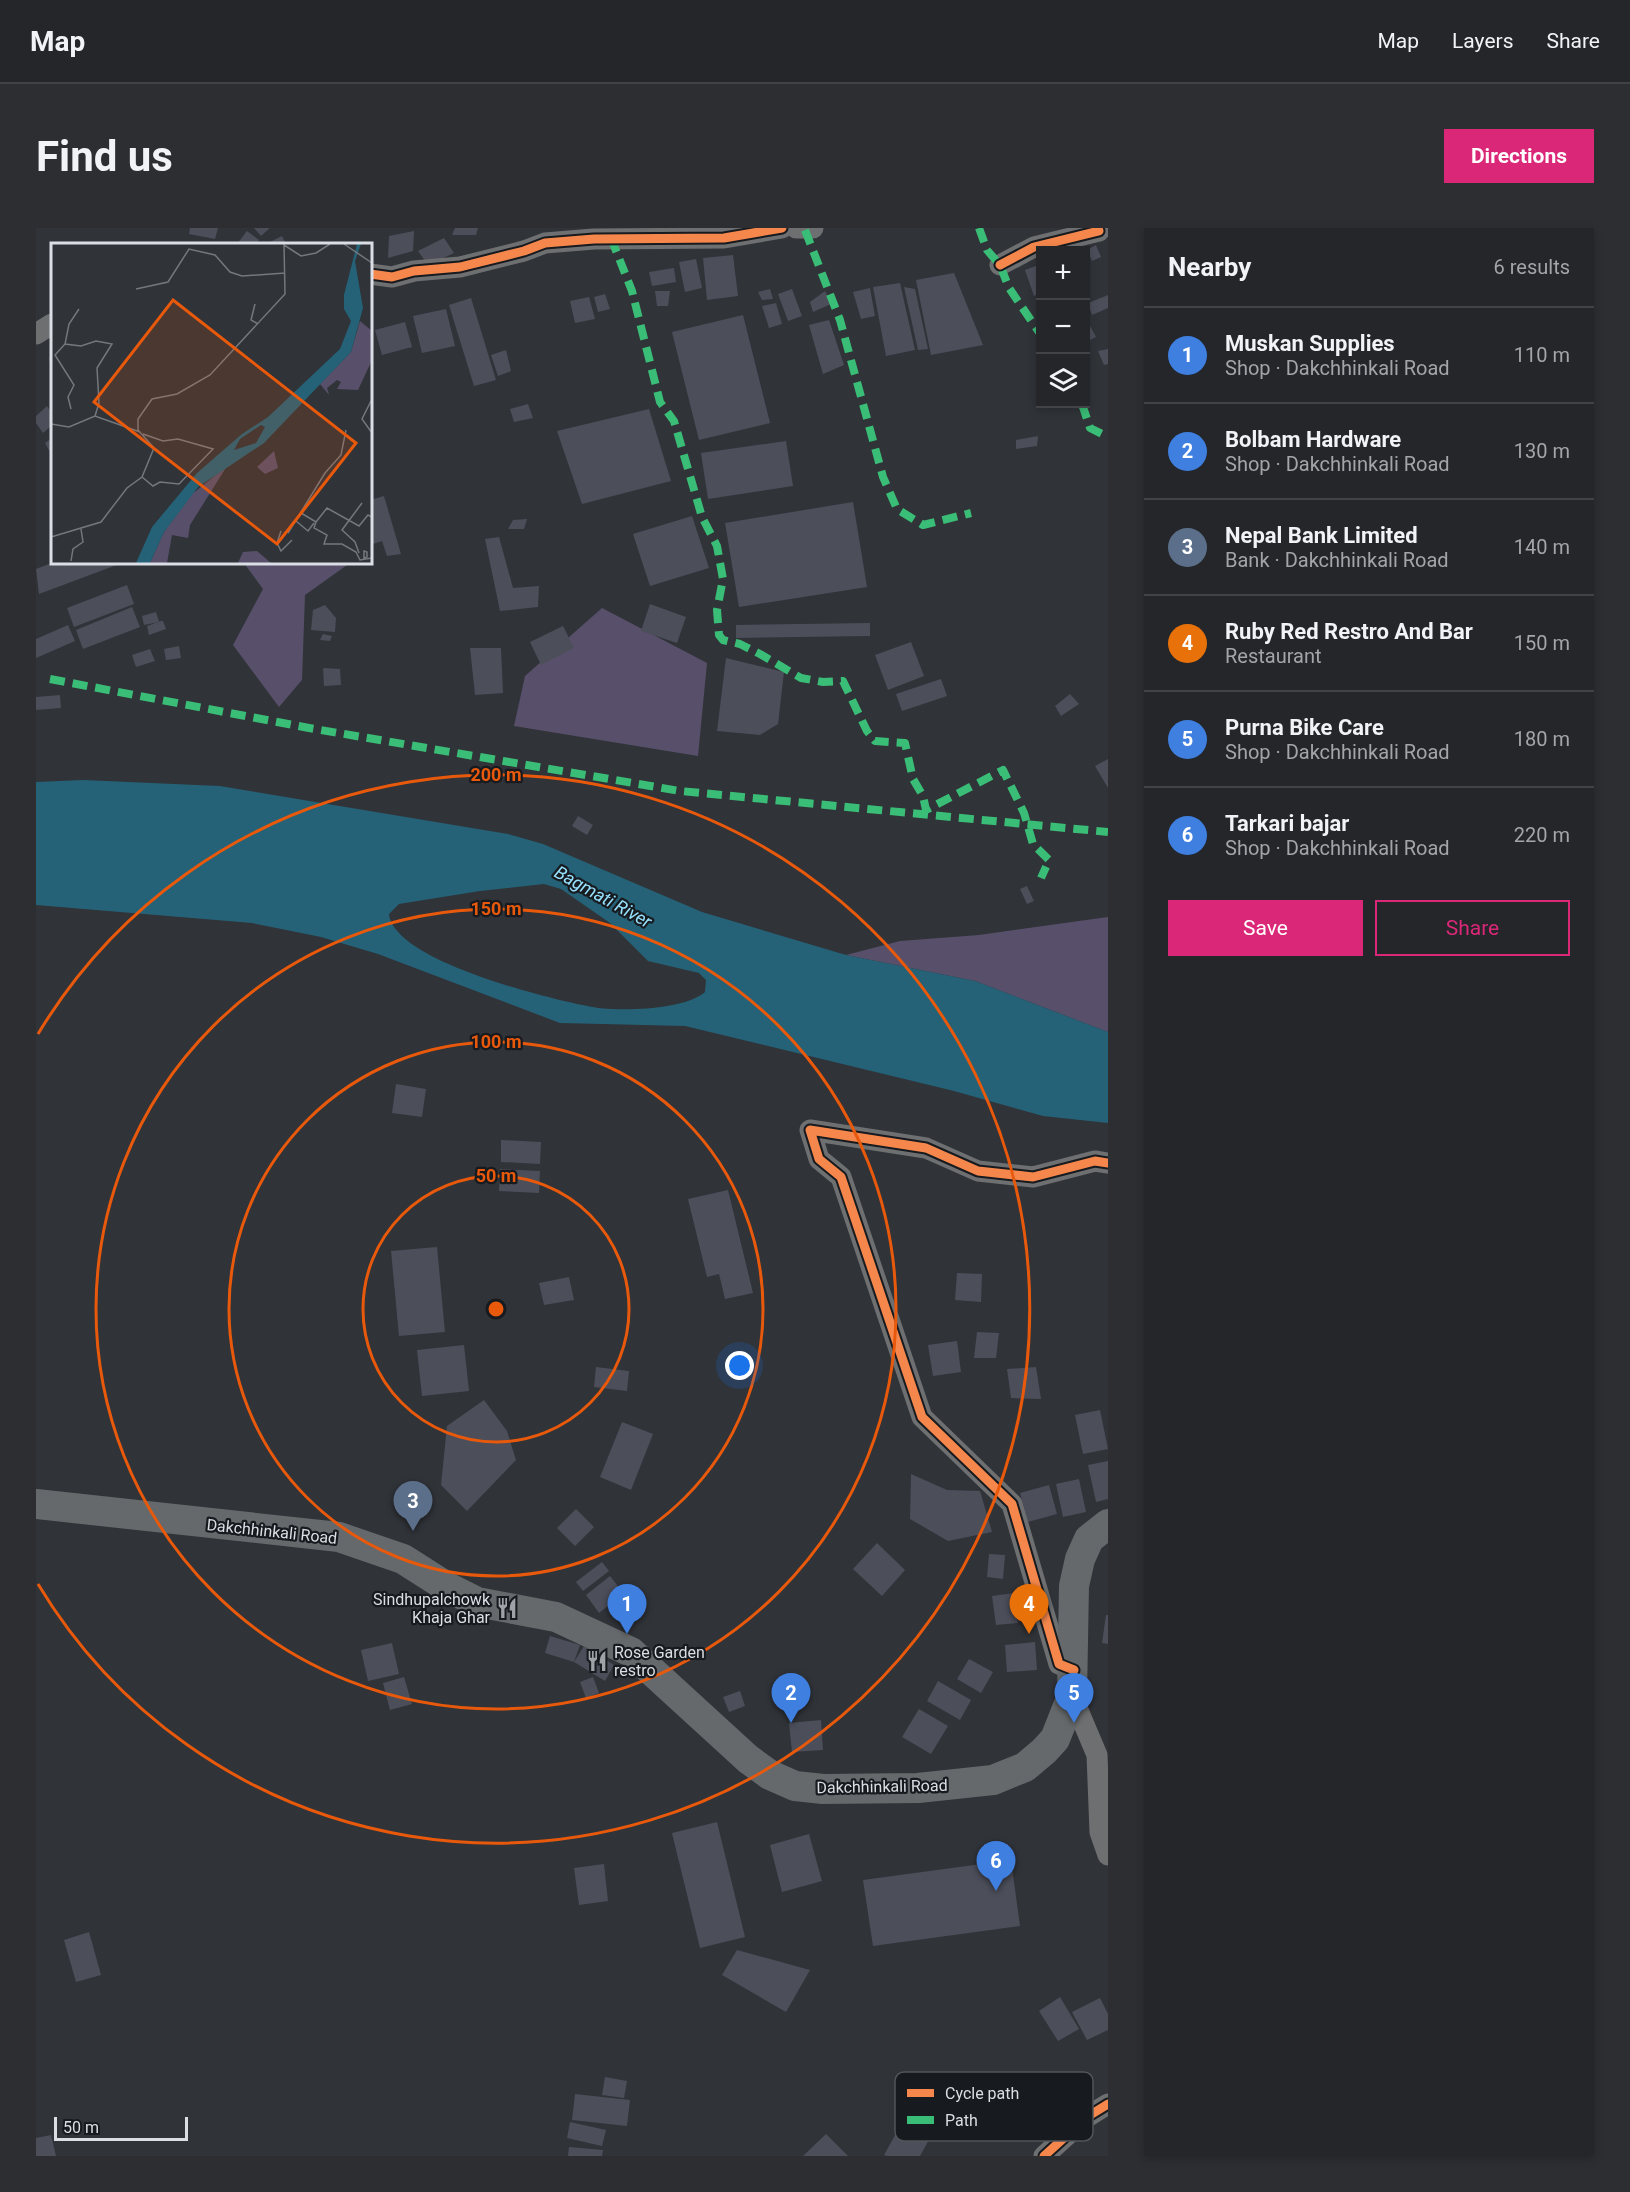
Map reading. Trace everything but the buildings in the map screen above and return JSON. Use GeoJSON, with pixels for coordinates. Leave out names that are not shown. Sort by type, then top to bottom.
{"type":"FeatureCollection","features":[{"type":"Feature","properties":{"kind":"main road","name":"Dakchhinkali Road"},"geometry":{"type":"LineString","coordinates":[[36,1504],[339,1537],[404,1559],[447,1587],[477,1602],[556,1617],[632,1652],[748,1760],[770,1775],[795,1786],[823,1789],[918,1788],[993,1780],[1025,1767],[1049,1745],[1063,1723],[1073,1683],[1074,1586],[1080,1559],[1089,1539],[1108,1524]]}},
{"type":"Feature","properties":{"kind":"street"},"geometry":{"type":"LineString","coordinates":[[372,274],[392,277],[414,271],[460,267],[524,251],[545,243],[594,238],[724,238],[782,228]]}},
{"type":"Feature","properties":{"kind":"street"},"geometry":{"type":"LineString","coordinates":[[796,228],[813,228]]}},
{"type":"Feature","properties":{"kind":"street"},"geometry":{"type":"LineString","coordinates":[[1000,266],[1034,247],[1099,231],[1098,228]]}},
{"type":"Feature","properties":{"kind":"street"},"geometry":{"type":"LineString","coordinates":[[36,334],[51,325]]}},
{"type":"Feature","properties":{"kind":"street"},"geometry":{"type":"LineString","coordinates":[[1108,1163],[1095,1161],[1033,1177],[978,1171],[926,1148],[810,1130],[819,1159],[841,1177],[922,1417],[1012,1504],[1059,1664],[1073,1683],[1097,1755],[1100,1832],[1108,1855]]}},
{"type":"Feature","properties":{"kind":"street"},"geometry":{"type":"LineString","coordinates":[[1093,2113],[1108,2104]]}},
{"type":"Feature","properties":{"kind":"street"},"geometry":{"type":"LineString","coordinates":[[1044,2156],[1061,2141]]}},
{"type":"Feature","properties":{"kind":"shaded area"},"geometry":{"type":"Polygon","coordinates":[[[245,564],[347,565],[305,595],[302,680],[279,707],[233,645],[263,589],[245,564]]]}},
{"type":"Feature","properties":{"kind":"shaded area"},"geometry":{"type":"Polygon","coordinates":[[[602,608],[707,663],[698,756],[514,726],[525,676],[602,608]]]}},
{"type":"Feature","properties":{"kind":"shaded area"},"geometry":{"type":"Polygon","coordinates":[[[1108,917],[1108,1032],[975,981],[846,955],[900,941],[979,935],[1108,917]]]}},
{"type":"Feature","properties":{"kind":"water","name":"Bagmati River"},"geometry":{"type":"Polygon","coordinates":[[[83,780],[220,786],[508,834],[543,844],[702,912],[846,955],[975,981],[1108,1032],[1108,1123],[1043,1116],[954,1091],[685,1026],[560,1023],[378,954],[321,937],[252,923],[36,905],[36,782],[83,780]],[[544,884],[480,891],[399,904],[389,914],[398,932],[418,948],[446,963],[515,988],[548,997],[598,1008],[638,1009],[683,1003],[705,992],[706,980],[699,973],[648,961],[610,923],[561,889],[544,884]]]}},
{"type":"Feature","properties":{"kind":"marked path"},"geometry":{"type":"LineString","coordinates":[[979,228],[987,250],[1000,265],[1009,288],[1036,328]]}},
{"type":"Feature","properties":{"kind":"marked path"},"geometry":{"type":"LineString","coordinates":[[805,230],[840,320],[883,477],[897,509],[923,525],[971,513]]}},
{"type":"Feature","properties":{"kind":"marked path"},"geometry":{"type":"LineString","coordinates":[[611,238],[632,291],[660,402],[674,421],[702,517],[717,546],[723,579],[717,610],[719,635],[723,640],[740,644],[801,678],[823,682],[843,681],[867,731],[875,741],[905,743],[913,779],[923,796],[926,810],[1003,770],[1024,813],[1033,844],[1049,860],[1041,878]]}},
{"type":"Feature","properties":{"kind":"marked path"},"geometry":{"type":"LineString","coordinates":[[1083,408],[1090,428],[1108,437]]}},
{"type":"Feature","properties":{"kind":"marked path"},"geometry":{"type":"LineString","coordinates":[[50,679],[309,728],[680,791],[1108,832]]}},
{"type":"Feature","properties":{"kind":"cycle path"},"geometry":{"type":"LineString","coordinates":[[372,274],[392,277],[414,271],[460,267],[524,251],[545,243],[594,239],[724,238],[782,228]]}},
{"type":"Feature","properties":{"kind":"cycle path"},"geometry":{"type":"LineString","coordinates":[[1000,265],[1034,247],[1099,231],[1098,228]]}},
{"type":"Feature","properties":{"kind":"cycle path"},"geometry":{"type":"LineString","coordinates":[[1074,1670],[1059,1664],[1012,1504],[922,1417],[841,1177],[819,1159],[810,1130],[926,1148],[978,1171],[1033,1177],[1095,1161],[1108,1163]]}},
{"type":"Feature","properties":{"kind":"cycle path"},"geometry":{"type":"LineString","coordinates":[[1093,2113],[1108,2104]]}},
{"type":"Feature","properties":{"kind":"cycle path"},"geometry":{"type":"LineString","coordinates":[[1044,2156],[1061,2141]]}},
{"type":"Feature","properties":{"kind":"place","name":"Nepal Bank Limited"},"geometry":{"type":"Point","coordinates":[413,1531]}},
{"type":"Feature","properties":{"kind":"place","name":"Sindhupalchowk Khaja Ghar"},"geometry":{"type":"Point","coordinates":[507,1608]}},
{"type":"Feature","properties":{"kind":"place","name":"Muskan Supplies"},"geometry":{"type":"Point","coordinates":[627,1634]}},
{"type":"Feature","properties":{"kind":"place","name":"Ruby Red Restro And Bar"},"geometry":{"type":"Point","coordinates":[1029,1634]}},
{"type":"Feature","properties":{"kind":"place","name":"Rose Garden restro"},"geometry":{"type":"Point","coordinates":[597,1661]}},
{"type":"Feature","properties":{"kind":"place","name":"Bolbam Hardware"},"geometry":{"type":"Point","coordinates":[791,1723]}},
{"type":"Feature","properties":{"kind":"place","name":"Purna Bike Care"},"geometry":{"type":"Point","coordinates":[1074,1723]}},
{"type":"Feature","properties":{"kind":"place","name":"Tarkari bajar"},"geometry":{"type":"Point","coordinates":[996,1891]}}]}
